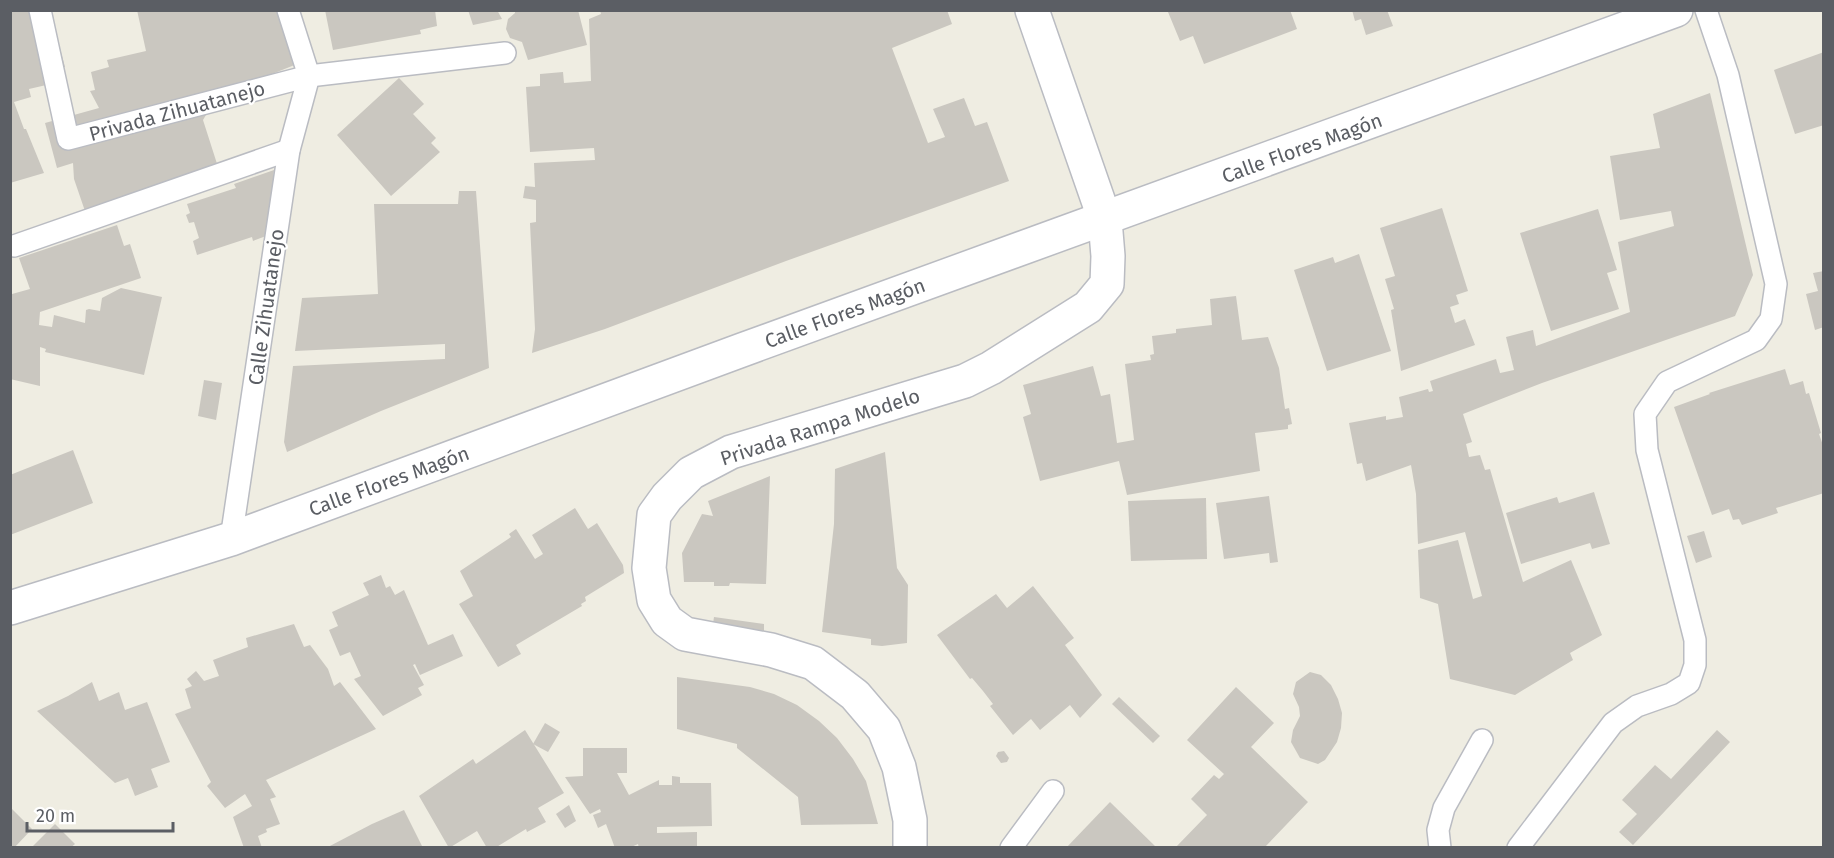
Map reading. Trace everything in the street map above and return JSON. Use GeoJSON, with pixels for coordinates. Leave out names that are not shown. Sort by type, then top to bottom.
{"type":"FeatureCollection","features":[{"type":"Feature","properties":{"kind":"street","name":"Privada Rampa Modelo"},"geometry":{"type":"LineString","coordinates":[[910,848],[910,820],[899,767],[884,729],[855,695],[813,663],[771,650],[685,634],[667,621],[654,600],[649,568],[654,515],[667,497],[691,473],[731,452],[965,381],[992,368],[1088,308],[1107,284],[1108,256],[1105,220],[1032,10]]}},
{"type":"Feature","properties":{"kind":"street","name":"Calle Flores Magón"},"geometry":{"type":"LineString","coordinates":[[10,608],[231,539],[742,350],[1105,220],[1676,10]]}},
{"type":"Feature","properties":{"kind":"lane","name":"Privada Zihuatanejo"},"geometry":{"type":"LineString","coordinates":[[40,10],[68,139],[309,76]]}},
{"type":"Feature","properties":{"kind":"lane"},"geometry":{"type":"LineString","coordinates":[[288,10],[309,76],[506,53]]}},
{"type":"Feature","properties":{"kind":"lane"},"geometry":{"type":"LineString","coordinates":[[1518,848],[1613,723],[1637,706],[1671,694],[1689,683],[1695,664],[1695,640],[1647,450],[1645,414],[1667,382],[1756,340],[1771,319],[1776,284],[1728,75],[1706,10]]}},
{"type":"Feature","properties":{"kind":"lane","name":"Calle Zihuatanejo"},"geometry":{"type":"LineString","coordinates":[[231,539],[289,150],[309,76]]}},
{"type":"Feature","properties":{"kind":"lane"},"geometry":{"type":"LineString","coordinates":[[14,246],[289,150]]}},
{"type":"Feature","properties":{"kind":"lane"},"geometry":{"type":"LineString","coordinates":[[1440,848],[1438,830],[1444,808],[1482,740]]}},
{"type":"Feature","properties":{"kind":"lane"},"geometry":{"type":"LineString","coordinates":[[1011,848],[1053,791]]}},
{"type":"Feature","properties":{"kind":"building"},"geometry":{"type":"Polygon","coordinates":[[[10,10],[46,10],[52,35],[56,34],[65,67],[56,69],[55,83],[29,89],[31,97],[14,102],[44,173],[10,183],[10,10]]]}},
{"type":"Feature","properties":{"kind":"building"},"geometry":{"type":"Polygon","coordinates":[[[137,10],[285,10],[302,62],[217,96],[203,120],[219,170],[86,214],[74,179],[73,163],[57,168],[45,123],[99,108],[90,91],[95,90],[91,72],[109,67],[107,60],[146,51],[137,10]]]}},
{"type":"Feature","properties":{"kind":"building"},"geometry":{"type":"Polygon","coordinates":[[[325,10],[435,10],[437,26],[420,30],[421,34],[333,50],[325,10]]]}},
{"type":"Feature","properties":{"kind":"building"},"geometry":{"type":"Polygon","coordinates":[[[468,10],[497,10],[502,19],[473,25],[468,10]]]}},
{"type":"Feature","properties":{"kind":"building"},"geometry":{"type":"Polygon","coordinates":[[[515,10],[578,10],[587,45],[528,60],[522,42],[510,38],[506,29],[508,19],[515,13],[515,10]]]}},
{"type":"Feature","properties":{"kind":"building"},"geometry":{"type":"Polygon","coordinates":[[[600,10],[947,10],[952,24],[892,48],[928,143],[945,137],[933,109],[964,98],[975,126],[987,122],[1009,181],[605,329],[532,353],[535,329],[530,223],[536,222],[536,200],[523,198],[525,186],[535,187],[534,163],[595,160],[594,148],[530,152],[526,87],[540,86],[540,74],[563,72],[564,83],[591,81],[589,19],[601,14],[600,10]]]}},
{"type":"Feature","properties":{"kind":"building"},"geometry":{"type":"Polygon","coordinates":[[[1171,10],[1290,10],[1297,29],[1204,64],[1193,36],[1180,41],[1168,12],[1171,10]]]}},
{"type":"Feature","properties":{"kind":"building"},"geometry":{"type":"Polygon","coordinates":[[[1352,10],[1387,10],[1393,26],[1366,35],[1361,19],[1355,21],[1352,10]]]}},
{"type":"Feature","properties":{"kind":"building"},"geometry":{"type":"Polygon","coordinates":[[[1824,52],[1824,125],[1795,134],[1774,70],[1824,52]]]}},
{"type":"Feature","properties":{"kind":"building"},"geometry":{"type":"Polygon","coordinates":[[[399,78],[424,104],[413,114],[436,138],[431,143],[440,152],[391,196],[337,135],[399,78]]]}},
{"type":"Feature","properties":{"kind":"building"},"geometry":{"type":"Polygon","coordinates":[[[1710,93],[1753,275],[1735,316],[1542,383],[1463,414],[1472,442],[1466,444],[1469,457],[1480,455],[1485,470],[1490,469],[1523,582],[1571,560],[1602,635],[1570,653],[1573,660],[1515,695],[1450,679],[1438,604],[1420,598],[1418,550],[1458,540],[1473,599],[1482,596],[1465,532],[1418,544],[1416,494],[1411,465],[1366,481],[1362,463],[1357,464],[1349,423],[1386,416],[1386,420],[1403,417],[1399,397],[1428,389],[1429,392],[1433,391],[1430,381],[1496,359],[1500,373],[1514,370],[1506,337],[1533,330],[1536,346],[1630,312],[1618,242],[1674,226],[1671,211],[1620,220],[1610,156],[1660,148],[1653,114],[1710,93]]]}},
{"type":"Feature","properties":{"kind":"building"},"geometry":{"type":"Polygon","coordinates":[[[274,170],[270,224],[266,236],[253,241],[252,237],[197,255],[193,241],[199,238],[194,222],[189,223],[186,215],[190,213],[187,204],[236,188],[234,184],[274,170]]]}},
{"type":"Feature","properties":{"kind":"building"},"geometry":{"type":"Polygon","coordinates":[[[459,191],[476,191],[489,368],[287,452],[284,442],[293,366],[445,359],[445,344],[295,351],[302,298],[378,294],[374,204],[458,204],[459,191]]]}},
{"type":"Feature","properties":{"kind":"building"},"geometry":{"type":"Polygon","coordinates":[[[1442,208],[1468,291],[1456,295],[1459,304],[1450,307],[1455,323],[1465,319],[1475,345],[1401,371],[1391,310],[1394,309],[1385,279],[1395,276],[1380,228],[1442,208]]]}},
{"type":"Feature","properties":{"kind":"building"},"geometry":{"type":"Polygon","coordinates":[[[1598,209],[1617,270],[1607,273],[1619,309],[1551,331],[1520,233],[1598,209]]]}},
{"type":"Feature","properties":{"kind":"building"},"geometry":{"type":"Polygon","coordinates":[[[117,225],[124,246],[130,244],[141,278],[40,312],[39,325],[52,327],[54,315],[85,323],[86,310],[100,311],[102,298],[121,288],[162,297],[144,375],[45,352],[46,349],[40,347],[40,386],[10,379],[10,297],[12,294],[30,289],[19,258],[117,225]]]}},
{"type":"Feature","properties":{"kind":"building"},"geometry":{"type":"Polygon","coordinates":[[[1359,254],[1391,351],[1327,371],[1294,270],[1333,257],[1335,263],[1359,254]]]}},
{"type":"Feature","properties":{"kind":"building"},"geometry":{"type":"Polygon","coordinates":[[[1824,271],[1824,327],[1815,330],[1806,294],[1818,291],[1813,273],[1824,271]]]}},
{"type":"Feature","properties":{"kind":"building"},"geometry":{"type":"Polygon","coordinates":[[[1236,296],[1242,340],[1268,337],[1279,368],[1285,409],[1289,408],[1292,424],[1288,425],[1288,429],[1255,433],[1260,471],[1127,495],[1119,461],[1040,481],[1023,417],[1031,414],[1023,385],[1093,366],[1101,396],[1110,394],[1117,443],[1134,440],[1125,364],[1151,360],[1150,355],[1154,354],[1152,336],[1176,333],[1176,329],[1212,325],[1210,299],[1236,296]]]}},
{"type":"Feature","properties":{"kind":"building"},"geometry":{"type":"Polygon","coordinates":[[[1785,369],[1790,385],[1803,381],[1806,394],[1809,393],[1824,448],[1824,493],[1776,508],[1778,513],[1742,525],[1739,519],[1733,520],[1729,509],[1712,515],[1674,407],[1709,393],[1785,369]]]}},
{"type":"Feature","properties":{"kind":"building"},"geometry":{"type":"Polygon","coordinates":[[[204,380],[222,383],[216,420],[198,416],[204,380]]]}},
{"type":"Feature","properties":{"kind":"building"},"geometry":{"type":"Polygon","coordinates":[[[73,450],[93,503],[10,535],[10,475],[73,450]]]}},
{"type":"Feature","properties":{"kind":"building"},"geometry":{"type":"Polygon","coordinates":[[[885,452],[897,568],[908,585],[907,643],[882,646],[871,645],[871,639],[822,632],[834,524],[835,469],[885,452]]]}},
{"type":"Feature","properties":{"kind":"building"},"geometry":{"type":"Polygon","coordinates":[[[770,476],[766,584],[730,583],[729,586],[714,586],[714,582],[684,582],[682,553],[702,514],[713,516],[708,501],[770,476]]]}},
{"type":"Feature","properties":{"kind":"building"},"geometry":{"type":"Polygon","coordinates":[[[1594,492],[1610,544],[1592,549],[1590,543],[1521,564],[1506,513],[1557,497],[1559,503],[1594,492]]]}},
{"type":"Feature","properties":{"kind":"building"},"geometry":{"type":"Polygon","coordinates":[[[1269,496],[1278,562],[1270,563],[1269,553],[1224,559],[1216,503],[1269,496]]]}},
{"type":"Feature","properties":{"kind":"building"},"geometry":{"type":"Polygon","coordinates":[[[1206,498],[1207,559],[1131,561],[1128,501],[1206,498]]]}},
{"type":"Feature","properties":{"kind":"building"},"geometry":{"type":"Polygon","coordinates":[[[575,508],[588,529],[597,523],[623,565],[624,573],[585,597],[586,601],[581,604],[582,606],[516,645],[521,654],[498,667],[459,604],[473,596],[460,571],[511,537],[509,534],[516,529],[535,559],[543,554],[532,535],[575,508]]]}},
{"type":"Feature","properties":{"kind":"building"},"geometry":{"type":"Polygon","coordinates":[[[1704,531],[1712,557],[1696,563],[1687,536],[1704,531]]]}},
{"type":"Feature","properties":{"kind":"building"},"geometry":{"type":"Polygon","coordinates":[[[381,575],[386,588],[390,586],[395,595],[404,590],[428,645],[453,634],[463,656],[420,675],[415,664],[413,665],[424,685],[418,688],[422,695],[383,716],[354,679],[361,676],[350,652],[340,656],[329,630],[338,626],[332,612],[369,595],[363,583],[381,575]]]}},
{"type":"Feature","properties":{"kind":"building"},"geometry":{"type":"Polygon","coordinates":[[[1033,586],[1074,638],[1065,645],[1102,695],[1080,718],[1070,705],[1040,730],[1031,719],[1013,735],[990,706],[993,704],[972,678],[970,679],[937,635],[996,594],[1007,608],[1033,586]]]}},
{"type":"Feature","properties":{"kind":"building"},"geometry":{"type":"Polygon","coordinates":[[[714,617],[764,624],[764,631],[722,626],[712,630],[714,617]]]}},
{"type":"Feature","properties":{"kind":"building"},"geometry":{"type":"Polygon","coordinates":[[[294,624],[304,647],[310,645],[328,669],[334,686],[340,682],[376,729],[266,780],[276,797],[270,799],[280,824],[266,829],[267,832],[258,836],[262,848],[244,848],[233,817],[252,806],[245,794],[225,808],[207,786],[211,782],[175,714],[191,708],[185,689],[192,686],[187,679],[196,671],[204,681],[219,676],[213,660],[248,647],[246,638],[294,624]]]}},
{"type":"Feature","properties":{"kind":"building"},"geometry":{"type":"Polygon","coordinates":[[[1310,672],[1321,675],[1331,685],[1342,713],[1337,742],[1325,760],[1318,764],[1300,758],[1291,742],[1293,730],[1300,716],[1293,694],[1296,682],[1310,672]]]}},
{"type":"Feature","properties":{"kind":"building"},"geometry":{"type":"Polygon","coordinates":[[[677,677],[750,687],[774,694],[797,705],[819,721],[837,738],[866,781],[878,824],[801,825],[798,797],[737,748],[737,744],[677,729],[677,677]]]}},
{"type":"Feature","properties":{"kind":"building"},"geometry":{"type":"Polygon","coordinates":[[[92,682],[99,701],[119,692],[125,710],[147,702],[170,762],[151,769],[158,787],[135,796],[128,778],[115,783],[37,711],[92,682]]]}},
{"type":"Feature","properties":{"kind":"building"},"geometry":{"type":"Polygon","coordinates":[[[1236,687],[1274,723],[1251,747],[1308,802],[1264,848],[1175,848],[1207,815],[1191,799],[1214,775],[1219,779],[1224,774],[1187,740],[1236,687]]]}},
{"type":"Feature","properties":{"kind":"building"},"geometry":{"type":"Polygon","coordinates":[[[1119,697],[1160,736],[1153,743],[1112,704],[1119,697]]]}},
{"type":"Feature","properties":{"kind":"building"},"geometry":{"type":"Polygon","coordinates":[[[545,723],[560,732],[548,752],[533,744],[545,723]]]}},
{"type":"Feature","properties":{"kind":"building"},"geometry":{"type":"Polygon","coordinates":[[[525,730],[564,793],[538,808],[546,822],[527,832],[526,829],[495,848],[487,848],[477,831],[449,848],[419,796],[473,759],[476,764],[525,730]]]}},
{"type":"Feature","properties":{"kind":"building"},"geometry":{"type":"Polygon","coordinates":[[[1717,730],[1730,742],[1633,845],[1619,832],[1637,814],[1622,800],[1655,765],[1671,779],[1717,730]]]}},
{"type":"Feature","properties":{"kind":"building"},"geometry":{"type":"Polygon","coordinates":[[[583,748],[627,748],[627,773],[617,773],[629,795],[659,780],[659,785],[672,785],[672,776],[680,777],[680,783],[711,783],[712,826],[657,827],[657,833],[697,832],[697,848],[657,848],[657,846],[639,848],[638,844],[629,848],[615,848],[606,824],[598,828],[593,815],[601,812],[600,809],[590,814],[565,777],[583,776],[583,748]]]}},
{"type":"Feature","properties":{"kind":"building"},"geometry":{"type":"Polygon","coordinates":[[[1004,751],[1009,758],[1007,762],[1001,763],[996,756],[998,752],[1004,751]]]}},
{"type":"Feature","properties":{"kind":"building"},"geometry":{"type":"Polygon","coordinates":[[[1110,802],[1157,848],[1066,848],[1110,802]]]}},
{"type":"Feature","properties":{"kind":"building"},"geometry":{"type":"Polygon","coordinates":[[[569,805],[576,821],[565,828],[556,814],[569,805]]]}},
{"type":"Feature","properties":{"kind":"building"},"geometry":{"type":"Polygon","coordinates":[[[10,807],[32,829],[14,848],[10,848],[10,807]]]}},
{"type":"Feature","properties":{"kind":"building"},"geometry":{"type":"Polygon","coordinates":[[[404,810],[423,848],[326,848],[372,824],[404,810]]]}},
{"type":"Feature","properties":{"kind":"building"},"geometry":{"type":"Polygon","coordinates":[[[55,824],[75,844],[70,848],[35,848],[33,846],[55,824]]]}}]}
